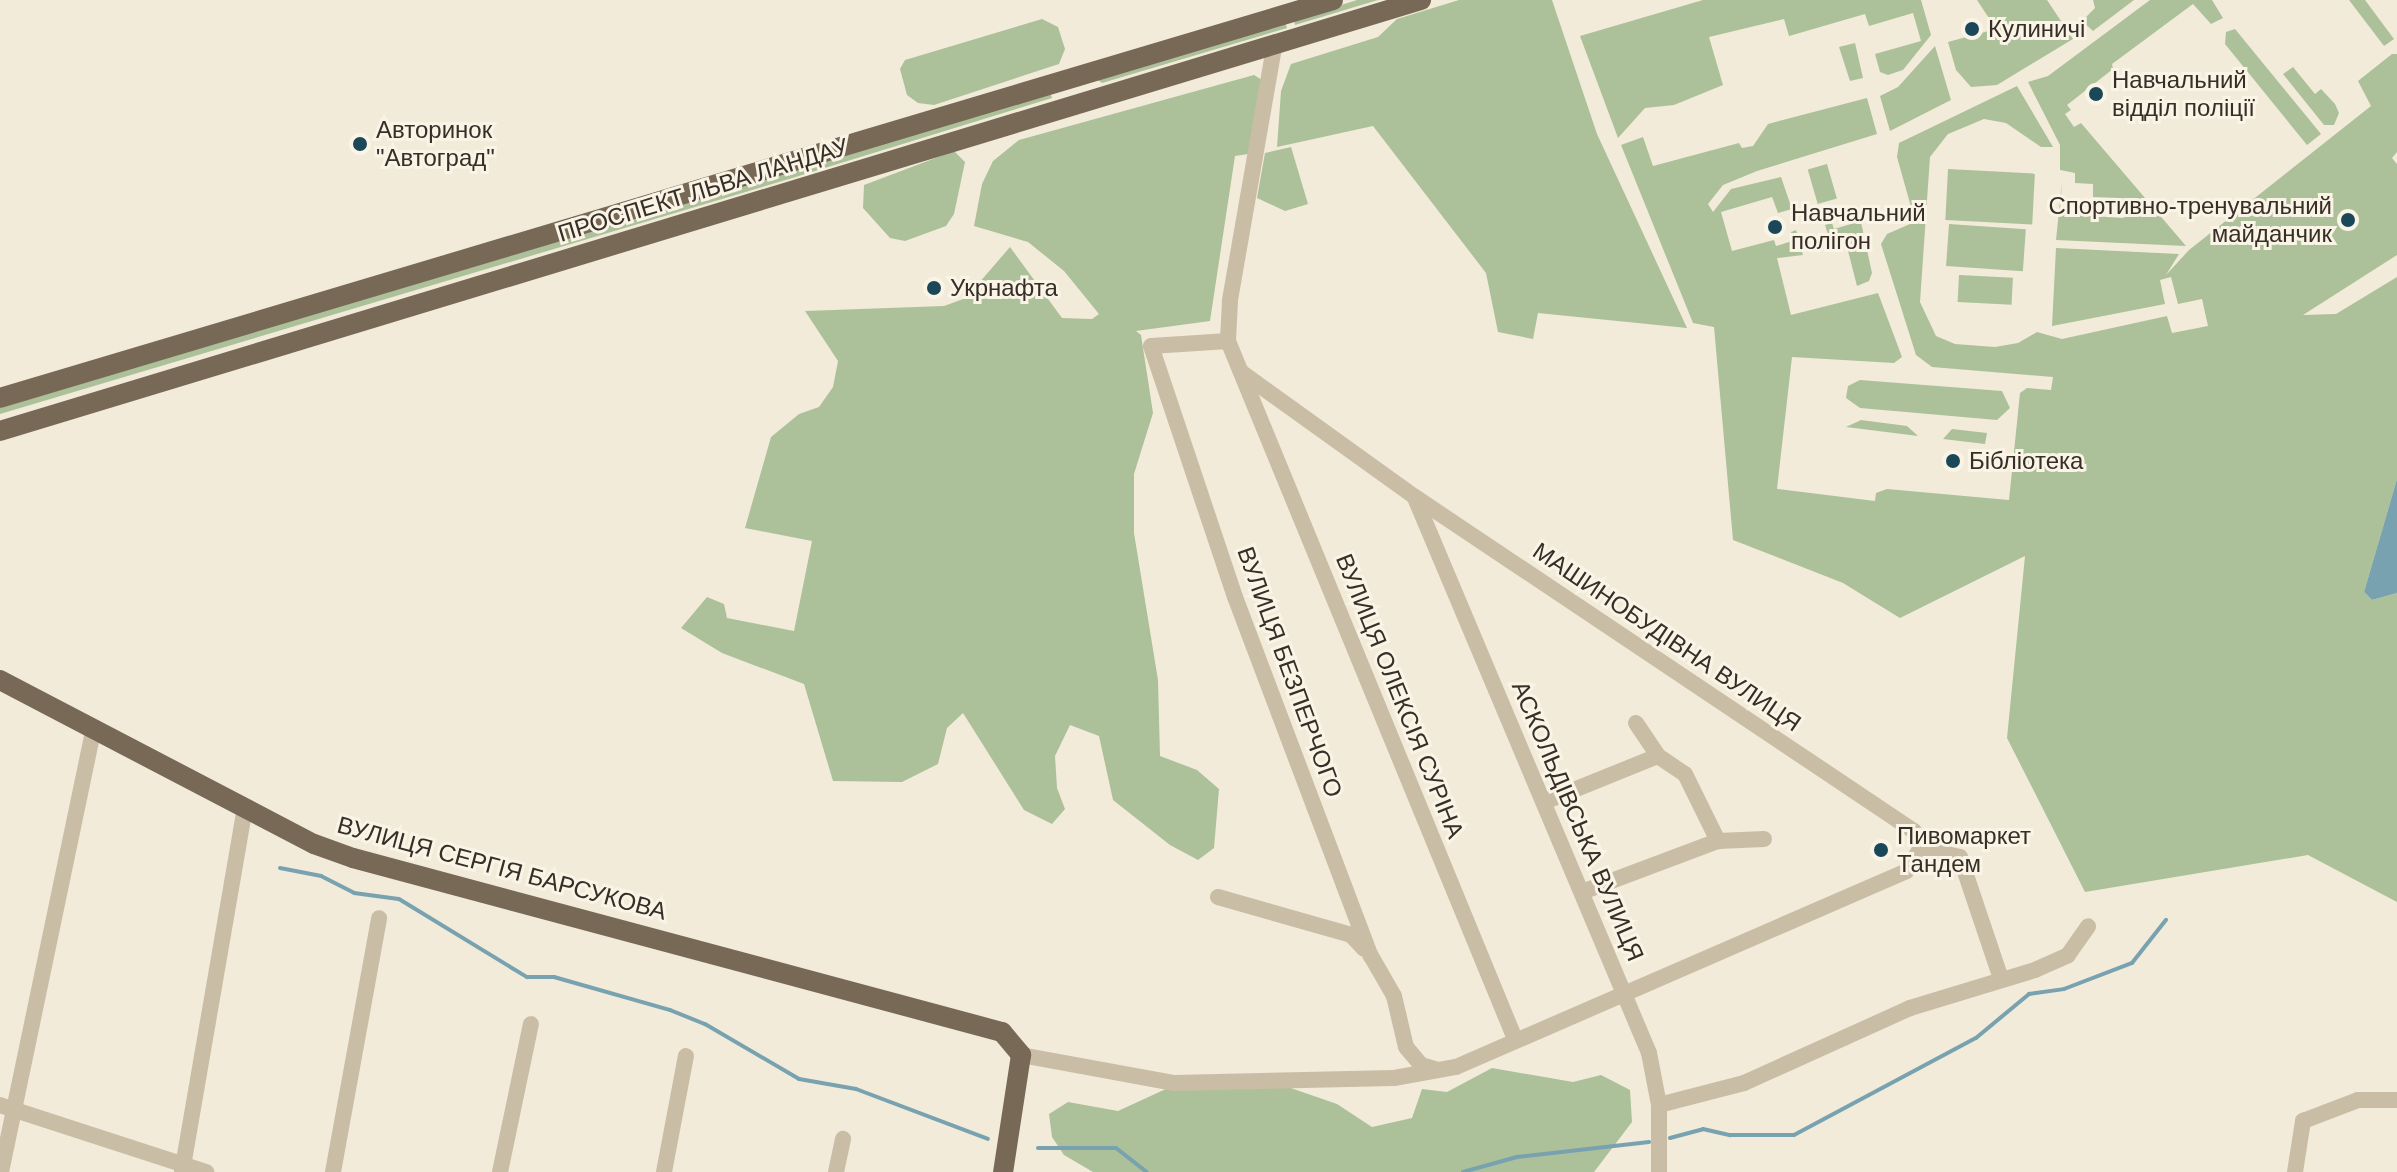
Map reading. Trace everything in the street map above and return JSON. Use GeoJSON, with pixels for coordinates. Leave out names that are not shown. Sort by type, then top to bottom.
{"type":"FeatureCollection","features":[{"type":"Feature","properties":{"kind":"main road","name":"ПРОСПЕКТ ЛЬВА ЛАНДАУ"},"geometry":{"type":"LineString","coordinates":[[0,398],[1054,80],[1333,0]]}},
{"type":"Feature","properties":{"kind":"main road","name":"ПРОСПЕКТ ЛЬВА ЛАНДАУ"},"geometry":{"type":"LineString","coordinates":[[0,431],[1421,0]]}},
{"type":"Feature","properties":{"kind":"main road"},"geometry":{"type":"LineString","coordinates":[[1054,80],[1064,109]]}},
{"type":"Feature","properties":{"kind":"main road","name":"ВУЛИЦЯ СЕРГІЯ БАРСУКОВА"},"geometry":{"type":"LineString","coordinates":[[0,680],[245,807],[353,858],[984,1024],[1018,1049]]}},
{"type":"Feature","properties":{"kind":"main road"},"geometry":{"type":"LineString","coordinates":[[1003,1172],[1018,1049]]}},
{"type":"Feature","properties":{"kind":"street"},"geometry":{"type":"LineString","coordinates":[[1228,341],[1230,301],[1275,42]]}},
{"type":"Feature","properties":{"kind":"street","name":"ВУЛИЦЯ ОЛЕКСІЯ СУРІНА"},"geometry":{"type":"LineString","coordinates":[[1228,341],[1515,1039]]}},
{"type":"Feature","properties":{"kind":"street","name":"ВУЛИЦЯ БЕЗПЕРЧОГО"},"geometry":{"type":"LineString","coordinates":[[1228,341],[1151,346],[1235,597],[1371,956],[1394,996],[1406,1047],[1421,1065],[1435,1069]]}},
{"type":"Feature","properties":{"kind":"street","name":"МАШИНОБУДІВНА ВУЛИЦЯ"},"geometry":{"type":"LineString","coordinates":[[1240,371],[1415,497],[1914,831],[1921,848]]}},
{"type":"Feature","properties":{"kind":"street","name":"АСКОЛЬДІВСЬКА ВУЛИЦЯ"},"geometry":{"type":"LineString","coordinates":[[1415,497],[1649,1053],[1659,1105],[1659,1172]]}},
{"type":"Feature","properties":{"kind":"street"},"geometry":{"type":"LineString","coordinates":[[1636,723],[1658,756],[1685,774],[1718,841]]}},
{"type":"Feature","properties":{"kind":"street"},"geometry":{"type":"LineString","coordinates":[[1,1172],[6,1107],[94,728]]}},
{"type":"Feature","properties":{"kind":"street"},"geometry":{"type":"LineString","coordinates":[[1544,802],[1658,756]]}},
{"type":"Feature","properties":{"kind":"street"},"geometry":{"type":"LineString","coordinates":[[183,1169],[245,807]]}},
{"type":"Feature","properties":{"kind":"street"},"geometry":{"type":"LineString","coordinates":[[1582,892],[1718,841],[1764,839]]}},
{"type":"Feature","properties":{"kind":"street"},"geometry":{"type":"LineString","coordinates":[[1018,1049],[1174,1083],[1394,1078],[1456,1067],[1906,871],[1921,848],[1960,857],[2001,979]]}},
{"type":"Feature","properties":{"kind":"street"},"geometry":{"type":"LineString","coordinates":[[1218,897],[1351,935],[1371,956]]}},
{"type":"Feature","properties":{"kind":"street"},"geometry":{"type":"LineString","coordinates":[[333,1172],[379,918]]}},
{"type":"Feature","properties":{"kind":"street"},"geometry":{"type":"LineString","coordinates":[[1659,1105],[1744,1083],[1910,1008],[2068,955],[2088,926]]}},
{"type":"Feature","properties":{"kind":"street"},"geometry":{"type":"LineString","coordinates":[[500,1172],[531,1024]]}},
{"type":"Feature","properties":{"kind":"street"},"geometry":{"type":"LineString","coordinates":[[664,1172],[686,1056]]}},
{"type":"Feature","properties":{"kind":"street"},"geometry":{"type":"LineString","coordinates":[[2295,1172],[2303,1121],[2358,1100],[2397,1100]]}},
{"type":"Feature","properties":{"kind":"street"},"geometry":{"type":"LineString","coordinates":[[6,1107],[183,1169],[206,1172]]}},
{"type":"Feature","properties":{"kind":"street"},"geometry":{"type":"LineString","coordinates":[[836,1172],[843,1139]]}},
{"type":"Feature","properties":{"kind":"green space"},"geometry":{"type":"Polygon","coordinates":[[[1357,0],[1378,0],[1295,25],[1294,20],[1357,0]]]}},
{"type":"Feature","properties":{"kind":"green space"},"geometry":{"type":"Polygon","coordinates":[[[1459,0],[1552,0],[1597,134],[1687,328],[1538,313],[1533,339],[1498,332],[1486,273],[1373,126],[1277,147],[1281,91],[1291,64],[1378,37],[1397,19],[1459,0]]]}},
{"type":"Feature","properties":{"kind":"green space"},"geometry":{"type":"Polygon","coordinates":[[[1703,0],[1921,0],[1931,35],[1903,70],[1888,75],[1880,72],[1875,54],[1921,41],[1913,13],[1869,26],[1865,14],[1789,36],[1784,19],[1709,37],[1723,85],[1674,105],[1645,108],[1618,138],[1580,36],[1703,0]]]}},
{"type":"Feature","properties":{"kind":"green space"},"geometry":{"type":"Polygon","coordinates":[[[1977,0],[2047,0],[2073,39],[1997,85],[1971,87],[1956,70],[1948,42],[1996,29],[1977,0]]]}},
{"type":"Feature","properties":{"kind":"green space"},"geometry":{"type":"Polygon","coordinates":[[[2093,0],[2134,0],[2093,31],[2082,21],[2095,8],[2093,0]]]}},
{"type":"Feature","properties":{"kind":"green space"},"geometry":{"type":"Polygon","coordinates":[[[2150,0],[2212,0],[2223,18],[2211,24],[2193,4],[2112,64],[2113,69],[2067,105],[2071,110],[2065,114],[2074,127],[2081,123],[2186,246],[2056,240],[2062,181],[2060,214],[2124,218],[2125,205],[2119,198],[2093,197],[2093,184],[2075,183],[2075,173],[2060,170],[2060,145],[2028,82],[2048,76],[2150,0]]]}},
{"type":"Feature","properties":{"kind":"green space"},"geometry":{"type":"Polygon","coordinates":[[[2349,0],[2365,0],[2394,39],[2384,46],[2349,0]]]}},
{"type":"Feature","properties":{"kind":"green space"},"geometry":{"type":"Polygon","coordinates":[[[1042,19],[1058,27],[1065,49],[1059,64],[934,105],[918,103],[907,95],[900,69],[905,60],[1042,19]]]}},
{"type":"Feature","properties":{"kind":"green space"},"geometry":{"type":"Polygon","coordinates":[[[1285,22],[1287,28],[1102,83],[1098,80],[1285,22]]]}},
{"type":"Feature","properties":{"kind":"green space"},"geometry":{"type":"Polygon","coordinates":[[[2235,29],[2321,134],[2307,145],[2225,44],[2226,32],[2235,29]]]}},
{"type":"Feature","properties":{"kind":"green space"},"geometry":{"type":"Polygon","coordinates":[[[1855,43],[1863,78],[1850,81],[1839,47],[1855,43]]]}},
{"type":"Feature","properties":{"kind":"green space"},"geometry":{"type":"Polygon","coordinates":[[[1935,46],[1951,100],[1890,131],[1880,96],[1898,87],[1935,46]]]}},
{"type":"Feature","properties":{"kind":"green space"},"geometry":{"type":"Polygon","coordinates":[[[2392,54],[2397,54],[2397,152],[2392,158],[2397,164],[2397,255],[2303,315],[2336,314],[2397,277],[2397,479],[2364,592],[2372,600],[2397,593],[2397,902],[2308,855],[2085,892],[2007,738],[2025,556],[1900,618],[1843,583],[1733,540],[1714,327],[1693,323],[1621,145],[1643,137],[1653,166],[1739,143],[1742,148],[1753,146],[1768,124],[1867,98],[1877,134],[1757,171],[1723,185],[1708,204],[1713,212],[1731,189],[1781,177],[1792,209],[1778,213],[1772,197],[1721,212],[1732,251],[1774,240],[1776,246],[1792,241],[1791,232],[1796,230],[1803,255],[1777,258],[1791,315],[1878,293],[1902,357],[1894,363],[1792,357],[1777,489],[1875,501],[1876,493],[1887,489],[2009,500],[2020,393],[2027,388],[2051,390],[2053,377],[1932,367],[1916,355],[1881,244],[1887,234],[1910,224],[1913,214],[1897,157],[1899,143],[2017,86],[2053,147],[2041,147],[2006,123],[1984,119],[1948,134],[1930,157],[1920,302],[1936,336],[1955,344],[1995,347],[2018,343],[2037,332],[2062,339],[2167,316],[2172,333],[2208,326],[2202,299],[2178,304],[2171,277],[2160,280],[2165,304],[2052,326],[2056,248],[2179,254],[2166,275],[2189,250],[2371,106],[2358,81],[2392,54]]]}},
{"type":"Feature","properties":{"kind":"green space"},"geometry":{"type":"Polygon","coordinates":[[[2293,67],[2315,94],[2321,89],[2335,104],[2339,113],[2334,125],[2324,125],[2283,74],[2293,67]]]}},
{"type":"Feature","properties":{"kind":"green space"},"geometry":{"type":"Polygon","coordinates":[[[1254,75],[1267,83],[1255,153],[1235,156],[1210,321],[1136,331],[1141,335],[1153,413],[1134,474],[1134,533],[1158,680],[1160,756],[1197,770],[1219,789],[1214,848],[1198,860],[1170,845],[1113,800],[1099,736],[1070,725],[1055,756],[1057,788],[1065,809],[1052,824],[1024,810],[963,713],[947,728],[938,764],[902,782],[833,781],[804,684],[722,653],[681,628],[707,597],[724,604],[727,618],[794,631],[812,541],[745,528],[771,437],[799,414],[819,407],[833,387],[838,361],[805,311],[944,306],[966,298],[1010,247],[1062,318],[1092,319],[1099,314],[1064,271],[1028,242],[974,226],[982,184],[993,161],[1019,140],[1254,75]]]}},
{"type":"Feature","properties":{"kind":"green space"},"geometry":{"type":"Polygon","coordinates":[[[1050,92],[1052,98],[789,179],[0,414],[0,408],[1050,92]]]}},
{"type":"Feature","properties":{"kind":"green space"},"geometry":{"type":"Polygon","coordinates":[[[1291,147],[1308,204],[1285,211],[1257,198],[1265,153],[1291,147]]]}},
{"type":"Feature","properties":{"kind":"green space"},"geometry":{"type":"Polygon","coordinates":[[[954,151],[965,162],[954,214],[946,226],[905,241],[890,238],[863,208],[864,185],[954,151]]]}},
{"type":"Feature","properties":{"kind":"green space"},"geometry":{"type":"Polygon","coordinates":[[[1827,164],[1837,199],[1818,204],[1808,170],[1827,164]]]}},
{"type":"Feature","properties":{"kind":"green space"},"geometry":{"type":"Polygon","coordinates":[[[1948,169],[2035,174],[2032,224],[1945,220],[1948,169]]]}},
{"type":"Feature","properties":{"kind":"green space"},"geometry":{"type":"Polygon","coordinates":[[[1873,209],[1861,222],[1872,273],[1869,281],[1857,286],[1846,243],[1832,247],[1825,225],[1832,223],[1834,229],[1851,224],[1850,215],[1873,209]]]}},
{"type":"Feature","properties":{"kind":"green space"},"geometry":{"type":"Polygon","coordinates":[[[1949,224],[2026,229],[2023,271],[1946,266],[1949,224]]]}},
{"type":"Feature","properties":{"kind":"green space"},"geometry":{"type":"Polygon","coordinates":[[[1959,275],[2013,278],[2012,305],[1958,302],[1959,275]]]}},
{"type":"Feature","properties":{"kind":"green space"},"geometry":{"type":"Polygon","coordinates":[[[1860,380],[2002,391],[2010,408],[1997,420],[1860,408],[1846,398],[1848,386],[1860,380]]]}},
{"type":"Feature","properties":{"kind":"green space"},"geometry":{"type":"Polygon","coordinates":[[[1861,420],[1907,426],[1918,436],[1846,427],[1861,420]]]}},
{"type":"Feature","properties":{"kind":"green space"},"geometry":{"type":"Polygon","coordinates":[[[1952,429],[1987,433],[1985,444],[1943,439],[1952,429]]]}},
{"type":"Feature","properties":{"kind":"green space"},"geometry":{"type":"Polygon","coordinates":[[[1492,1068],[1573,1082],[1601,1075],[1630,1090],[1632,1122],[1594,1172],[1093,1172],[1064,1155],[1052,1137],[1049,1114],[1068,1102],[1118,1111],[1168,1088],[1282,1085],[1337,1104],[1372,1127],[1412,1118],[1422,1089],[1447,1092],[1492,1068]]]}},
{"type":"Feature","properties":{"kind":"water"},"geometry":{"type":"Polygon","coordinates":[[[2397,479],[2397,593],[2372,600],[2364,592],[2397,479]]]}},
{"type":"Feature","properties":{"kind":"waterway"},"geometry":{"type":"LineString","coordinates":[[280,868],[321,876],[354,893],[399,899],[527,977],[554,977],[670,1010],[705,1024],[799,1079],[856,1089],[988,1139]]}},
{"type":"Feature","properties":{"kind":"waterway"},"geometry":{"type":"LineString","coordinates":[[1670,1138],[1703,1129],[1730,1135],[1794,1135],[1976,1038],[2029,994],[2064,989],[2132,963],[2166,920]]}},
{"type":"Feature","properties":{"kind":"waterway"},"geometry":{"type":"LineString","coordinates":[[1463,1172],[1517,1157],[1649,1142]]}},
{"type":"Feature","properties":{"kind":"waterway"},"geometry":{"type":"LineString","coordinates":[[1038,1148],[1116,1148],[1147,1172]]}},
{"type":"Feature","properties":{"kind":"place","name":"Кулиничі"},"geometry":{"type":"Point","coordinates":[1972,29]}},
{"type":"Feature","properties":{"kind":"place","name":"Навчальний відділ поліції"},"geometry":{"type":"Point","coordinates":[2096,94]}},
{"type":"Feature","properties":{"kind":"place","name":"Авторинок \"Автоград\""},"geometry":{"type":"Point","coordinates":[360,144]}},
{"type":"Feature","properties":{"kind":"place","name":"Спортивно-тренувальний майданчик"},"geometry":{"type":"Point","coordinates":[2348,220]}},
{"type":"Feature","properties":{"kind":"place","name":"Навчальний полігон"},"geometry":{"type":"Point","coordinates":[1775,227]}},
{"type":"Feature","properties":{"kind":"place","name":"Укрнафта"},"geometry":{"type":"Point","coordinates":[934,288]}},
{"type":"Feature","properties":{"kind":"place","name":"Бібліотека"},"geometry":{"type":"Point","coordinates":[1953,461]}},
{"type":"Feature","properties":{"kind":"place","name":"Пивомаркет Тандем"},"geometry":{"type":"Point","coordinates":[1881,850]}}]}
